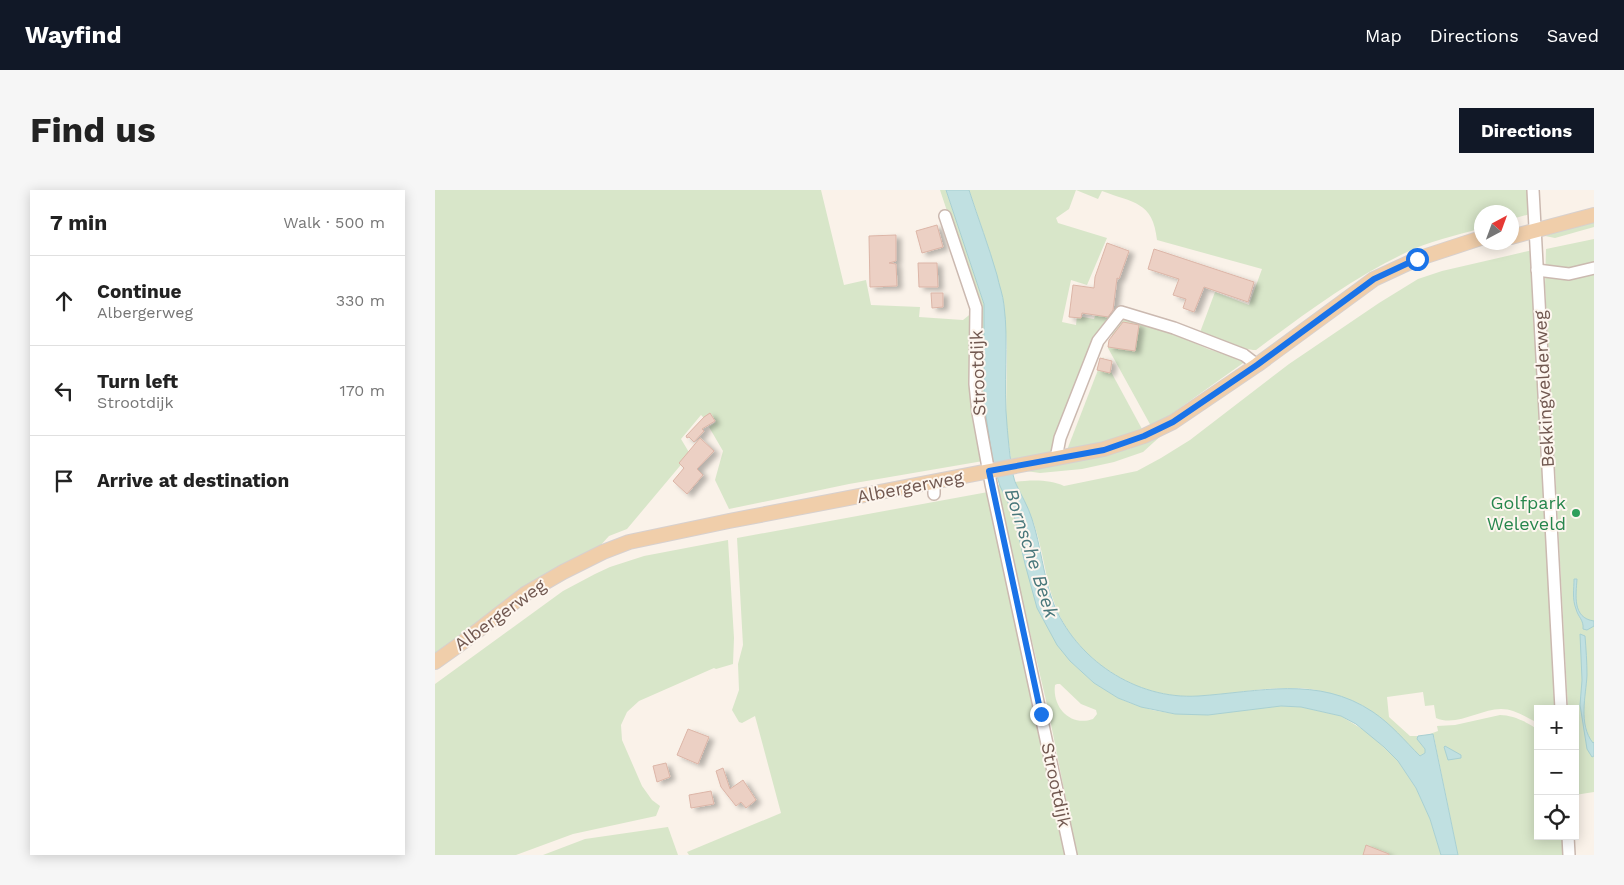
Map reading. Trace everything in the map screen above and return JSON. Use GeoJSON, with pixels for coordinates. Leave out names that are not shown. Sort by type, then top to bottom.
{"type":"FeatureCollection","features":[{"type":"Feature","properties":{"kind":"main road"},"geometry":{"type":"LineString","coordinates":[[1519,234],[1535,227],[1594,210]]}},
{"type":"Feature","properties":{"kind":"main road"},"geometry":{"type":"LineString","coordinates":[[1519,228],[1535,227],[1594,215]]}},
{"type":"Feature","properties":{"kind":"main road","name":"Albergerweg"},"geometry":{"type":"LineString","coordinates":[[435,662],[525,594],[563,572],[603,552],[629,542],[729,521],[934,488],[992,471],[1104,450],[1144,436],[1173,422],[1257,365],[1374,279],[1417,259],[1474,240]]}},
{"type":"Feature","properties":{"kind":"main road","name":"Albergerweg"},"geometry":{"type":"LineString","coordinates":[[1454,247],[1474,244]]}},
{"type":"Feature","properties":{"kind":"street","name":"Bekkingvelderweg"},"geometry":{"type":"LineString","coordinates":[[1533,190],[1561,705]]}},
{"type":"Feature","properties":{"kind":"street","name":"Strootdijk"},"geometry":{"type":"LineString","coordinates":[[945,216],[976,308],[975,399],[992,471],[1071,855]]}},
{"type":"Feature","properties":{"kind":"street"},"geometry":{"type":"LineString","coordinates":[[1537,270],[1569,274],[1594,268]]}},
{"type":"Feature","properties":{"kind":"street"},"geometry":{"type":"LineString","coordinates":[[1056,458],[1060,438],[1097,340],[1121,312],[1174,328],[1244,355],[1257,365]]}},
{"type":"Feature","properties":{"kind":"street"},"geometry":{"type":"LineString","coordinates":[[1568,840],[1569,855]]}},
{"type":"Feature","properties":{"kind":"green space"},"geometry":{"type":"Polygon","coordinates":[[[435,190],[821,190],[844,285],[866,280],[871,305],[920,307],[919,317],[963,320],[973,312],[983,461],[849,484],[729,509],[715,480],[723,451],[709,427],[716,422],[711,414],[704,418],[701,415],[681,439],[690,454],[627,529],[609,536],[599,547],[435,656],[435,190]]]}},
{"type":"Feature","properties":{"kind":"green space"},"geometry":{"type":"Polygon","coordinates":[[[940,190],[946,190],[984,304],[984,402],[993,462],[981,413],[979,307],[940,190]]]}},
{"type":"Feature","properties":{"kind":"green space"},"geometry":{"type":"Polygon","coordinates":[[[969,190],[1076,190],[1069,209],[1056,218],[1058,223],[1107,238],[1087,285],[1071,280],[1062,322],[1076,325],[1077,316],[1094,319],[1095,316],[1111,315],[1105,325],[1056,452],[1011,459],[1006,423],[1007,346],[1004,303],[989,249],[969,190]]]}},
{"type":"Feature","properties":{"kind":"green space"},"geometry":{"type":"Polygon","coordinates":[[[1076,190],[1530,190],[1530,214],[1519,217],[1519,205],[1474,205],[1474,230],[1423,245],[1385,263],[1328,298],[1256,350],[1253,350],[1219,344],[1199,335],[1215,292],[1249,305],[1262,269],[1157,240],[1151,218],[1140,205],[1102,191],[1098,199],[1076,190]]]}},
{"type":"Feature","properties":{"kind":"green space"},"geometry":{"type":"Polygon","coordinates":[[[1594,220],[1594,227],[1555,238],[1545,236],[1594,220]]]}},
{"type":"Feature","properties":{"kind":"green space","name":"Golfpark Weleveld"},"geometry":{"type":"Polygon","coordinates":[[[1594,239],[1594,792],[1579,794],[1579,705],[1568,705],[1545,286],[1546,249],[1594,239]]]}},
{"type":"Feature","properties":{"kind":"green space"},"geometry":{"type":"Polygon","coordinates":[[[1533,250],[1556,705],[1534,705],[1534,721],[1506,709],[1493,710],[1460,719],[1444,720],[1436,718],[1434,705],[1425,706],[1423,692],[1387,697],[1389,717],[1410,736],[1418,736],[1417,738],[1425,749],[1425,753],[1420,756],[1372,712],[1353,701],[1339,696],[1317,690],[1295,688],[1179,696],[1161,693],[1127,682],[1097,662],[1073,637],[1056,608],[1036,532],[1015,482],[1046,481],[1064,486],[1137,471],[1190,440],[1289,364],[1379,303],[1418,279],[1442,271],[1533,250]]]}},
{"type":"Feature","properties":{"kind":"green space"},"geometry":{"type":"Polygon","coordinates":[[[1124,318],[1157,326],[1208,349],[1246,361],[1170,415],[1151,426],[1108,348],[1119,319],[1124,318]]]}},
{"type":"Feature","properties":{"kind":"green space"},"geometry":{"type":"Polygon","coordinates":[[[1103,357],[1142,429],[1110,441],[1067,450],[1103,357]]]}},
{"type":"Feature","properties":{"kind":"green space"},"geometry":{"type":"Polygon","coordinates":[[[1164,433],[1143,452],[1114,462],[1082,469],[1040,473],[1019,470],[1129,449],[1164,433]]]}},
{"type":"Feature","properties":{"kind":"green space"},"geometry":{"type":"Polygon","coordinates":[[[1000,484],[1013,510],[1025,564],[1070,661],[1094,683],[1130,703],[1152,710],[1175,714],[1281,706],[1301,707],[1341,716],[1370,734],[1398,761],[1416,788],[1430,819],[1441,855],[1077,855],[1048,709],[996,487],[1000,484]],[[1060,684],[1055,685],[1055,693],[1060,708],[1065,714],[1077,720],[1093,719],[1097,714],[1096,710],[1081,704],[1060,684]]]}},
{"type":"Feature","properties":{"kind":"green space"},"geometry":{"type":"Polygon","coordinates":[[[988,492],[1067,855],[689,855],[687,852],[781,813],[755,716],[742,723],[739,722],[732,710],[739,690],[738,664],[743,645],[737,538],[988,492]]]}},
{"type":"Feature","properties":{"kind":"green space"},"geometry":{"type":"Polygon","coordinates":[[[728,540],[734,638],[733,664],[714,668],[639,701],[627,712],[621,725],[622,740],[642,786],[652,800],[660,806],[656,816],[573,834],[516,855],[435,855],[435,684],[563,591],[595,574],[644,556],[728,540]]]}},
{"type":"Feature","properties":{"kind":"green space"},"geometry":{"type":"Polygon","coordinates":[[[1500,715],[1510,716],[1534,727],[1534,840],[1565,840],[1566,855],[1458,855],[1434,737],[1430,734],[1438,731],[1437,726],[1455,725],[1500,715]]]}},
{"type":"Feature","properties":{"kind":"green space"},"geometry":{"type":"Polygon","coordinates":[[[668,827],[678,855],[543,855],[585,839],[668,827]]]}},
{"type":"Feature","properties":{"kind":"water","name":"Bornsche Beek"},"geometry":{"type":"Polygon","coordinates":[[[946,190],[969,190],[991,254],[1003,301],[1005,320],[1006,410],[1013,472],[1016,484],[1032,519],[1053,602],[1063,623],[1076,641],[1092,658],[1111,672],[1131,683],[1152,691],[1198,696],[1288,689],[1331,693],[1373,712],[1392,727],[1420,756],[1425,753],[1425,749],[1417,739],[1418,736],[1433,734],[1458,855],[1441,855],[1430,819],[1416,788],[1398,761],[1356,724],[1341,716],[1301,707],[1281,706],[1208,715],[1175,714],[1141,707],[1118,698],[1094,683],[1070,661],[1057,645],[1037,608],[1014,515],[1000,486],[993,463],[984,402],[984,304],[946,190]]]}},
{"type":"Feature","properties":{"kind":"water"},"geometry":{"type":"Polygon","coordinates":[[[1574,579],[1577,579],[1576,599],[1579,611],[1587,619],[1594,621],[1594,626],[1587,630],[1583,629],[1583,623],[1575,605],[1574,579]]]}},
{"type":"Feature","properties":{"kind":"water"},"geometry":{"type":"Polygon","coordinates":[[[1580,634],[1585,636],[1587,675],[1584,719],[1588,735],[1594,742],[1594,756],[1592,757],[1587,749],[1580,705],[1582,680],[1580,634]]]}},
{"type":"Feature","properties":{"kind":"water"},"geometry":{"type":"Polygon","coordinates":[[[1445,746],[1461,755],[1461,758],[1448,760],[1445,746]]]}},
{"type":"Feature","properties":{"kind":"building"},"geometry":{"type":"Polygon","coordinates":[[[937,225],[943,247],[922,253],[916,231],[937,225]]]}},
{"type":"Feature","properties":{"kind":"building"},"geometry":{"type":"Polygon","coordinates":[[[896,235],[896,261],[889,263],[896,264],[897,286],[870,287],[869,236],[896,235]]]}},
{"type":"Feature","properties":{"kind":"building"},"geometry":{"type":"Polygon","coordinates":[[[1107,243],[1129,251],[1119,279],[1117,278],[1113,310],[1108,317],[1082,313],[1081,318],[1069,317],[1073,285],[1094,288],[1095,277],[1107,243]]]}},
{"type":"Feature","properties":{"kind":"building"},"geometry":{"type":"Polygon","coordinates":[[[1154,249],[1254,282],[1248,302],[1204,287],[1194,312],[1183,308],[1186,299],[1173,295],[1179,279],[1148,269],[1154,249]]]}},
{"type":"Feature","properties":{"kind":"building"},"geometry":{"type":"Polygon","coordinates":[[[918,263],[937,263],[938,287],[919,287],[918,263]]]}},
{"type":"Feature","properties":{"kind":"building"},"geometry":{"type":"Polygon","coordinates":[[[931,293],[943,293],[943,307],[932,308],[931,293]]]}},
{"type":"Feature","properties":{"kind":"building"},"geometry":{"type":"Polygon","coordinates":[[[1123,322],[1139,325],[1135,351],[1108,347],[1109,340],[1123,322]]]}},
{"type":"Feature","properties":{"kind":"building"},"geometry":{"type":"Polygon","coordinates":[[[1100,358],[1112,361],[1110,373],[1097,370],[1100,358]]]}},
{"type":"Feature","properties":{"kind":"building"},"geometry":{"type":"Polygon","coordinates":[[[710,413],[715,421],[702,429],[704,431],[694,442],[689,437],[687,438],[686,436],[710,413]]]}},
{"type":"Feature","properties":{"kind":"building"},"geometry":{"type":"Polygon","coordinates":[[[700,438],[714,451],[697,469],[703,475],[687,494],[673,481],[684,468],[679,463],[700,438]]]}},
{"type":"Feature","properties":{"kind":"building"},"geometry":{"type":"Polygon","coordinates":[[[688,729],[709,737],[698,764],[677,755],[688,729]]]}},
{"type":"Feature","properties":{"kind":"building"},"geometry":{"type":"Polygon","coordinates":[[[666,763],[670,777],[657,782],[653,766],[666,763]]]}},
{"type":"Feature","properties":{"kind":"building"},"geometry":{"type":"Polygon","coordinates":[[[723,768],[730,789],[743,780],[756,800],[746,808],[741,802],[736,806],[721,787],[716,771],[723,768]]]}},
{"type":"Feature","properties":{"kind":"building"},"geometry":{"type":"Polygon","coordinates":[[[711,791],[714,804],[691,808],[689,795],[711,791]]]}},
{"type":"Feature","properties":{"kind":"building"},"geometry":{"type":"Polygon","coordinates":[[[1366,845],[1389,854],[1389,855],[1363,855],[1366,845]]]}},
{"type":"Feature","properties":{"kind":"place","name":"Golfpark Weleveld"},"geometry":{"type":"Point","coordinates":[1576,513]}},
{"type":"Feature","properties":{"kind":"route"},"geometry":{"type":"LineString","coordinates":[[1041,714],[989,471],[1104,450],[1144,436],[1173,422],[1257,365],[1374,279],[1417,259]]}}]}
